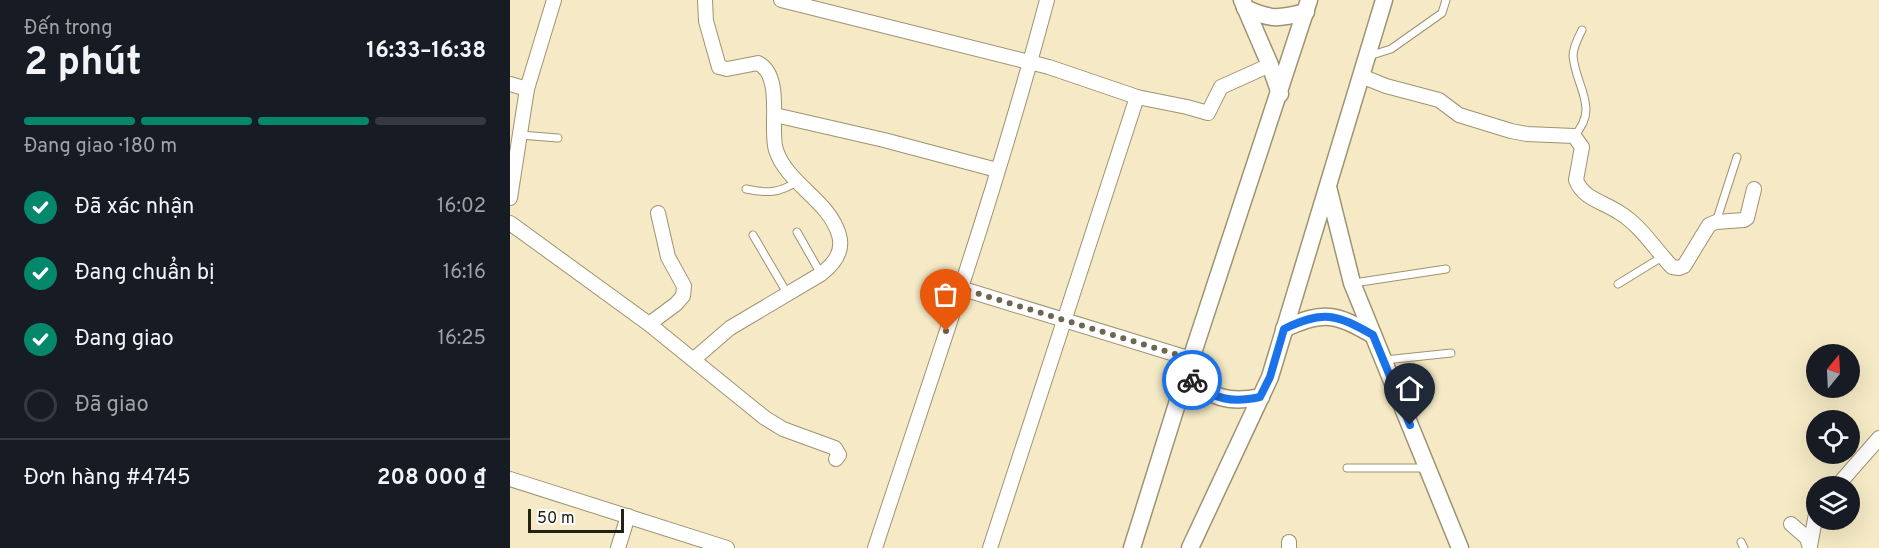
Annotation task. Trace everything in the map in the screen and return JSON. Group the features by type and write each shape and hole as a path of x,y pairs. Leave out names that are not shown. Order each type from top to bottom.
{"street":[{"path":"510,198 527,89 554,0"},
{"path":"694,359 730,328 821,274 834,264 840,249 839,236 824,210 780,163 773,142 775,115 772,86 766,70 763,66 753,63 727,69 720,67 706,21 705,0"},
{"path":"781,0 819,4 1030,63 1137,97 1187,107 1208,114 1221,87 1270,65"},
{"path":"875,548 960,288 1030,63 1047,0"},
{"path":"1190,548 1270,377 1361,76 1381,1"},
{"path":"1243,4 1264,17 1279,18 1307,6"},
{"path":"1243,4 1280,94"},
{"path":"1132,548 1188,367 1280,94 1307,6"},
{"path":"1361,76 1386,86 1439,100 1459,115 1511,131 1574,136 1582,147 1576,180 1582,191 1632,222 1672,267 1684,266 1709,225 1747,218 1754,189"},
{"path":"510,84 527,89"},
{"path":"990,548 1137,97"},
{"path":"775,115 884,140 997,170"},
{"path":"1327,186 1352,283 1460,548"},
{"path":"650,324 676,304 683,296 684,286 668,257 658,213"},
{"path":"510,223 650,324 765,418 783,429 835,448 839,455 836,459"},
{"path":"960,288 1063,321 1188,367 1202,389 1216,396 1231,400 1260,397"},
{"path":"1284,329 1305,319 1323,316 1339,318 1373,335"},
{"path":"1846,476 1879,438"},
{"path":"510,479 727,548"},
{"path":"618,548 628,516"},
{"path":"1791,524 1807,538 1810,547"},
{"path":"1810,547 1813,530"}],"lane":[{"path":"1366,57 1392,49 1442,13 1446,0"},
{"path":"1574,136 1583,127 1587,114 1573,53 1582,30"},
{"path":"520,135 558,138"},
{"path":"1716,222 1737,157"},
{"path":"746,189 770,193 787,188 797,181"},
{"path":"797,232 821,274"},
{"path":"753,235 787,293"},
{"path":"1618,284 1662,256"},
{"path":"1352,283 1446,269"},
{"path":"1384,360 1451,352"},
{"path":"1347,468 1427,468"}],"way so far":[{"path":"946,331 960,288 1191,359 1186,375 1192,380"}],"route":[{"path":"1192,380 1202,389 1231,400 1260,397 1270,377 1284,329 1305,319 1323,316 1339,318 1373,335 1410,425"}]}
